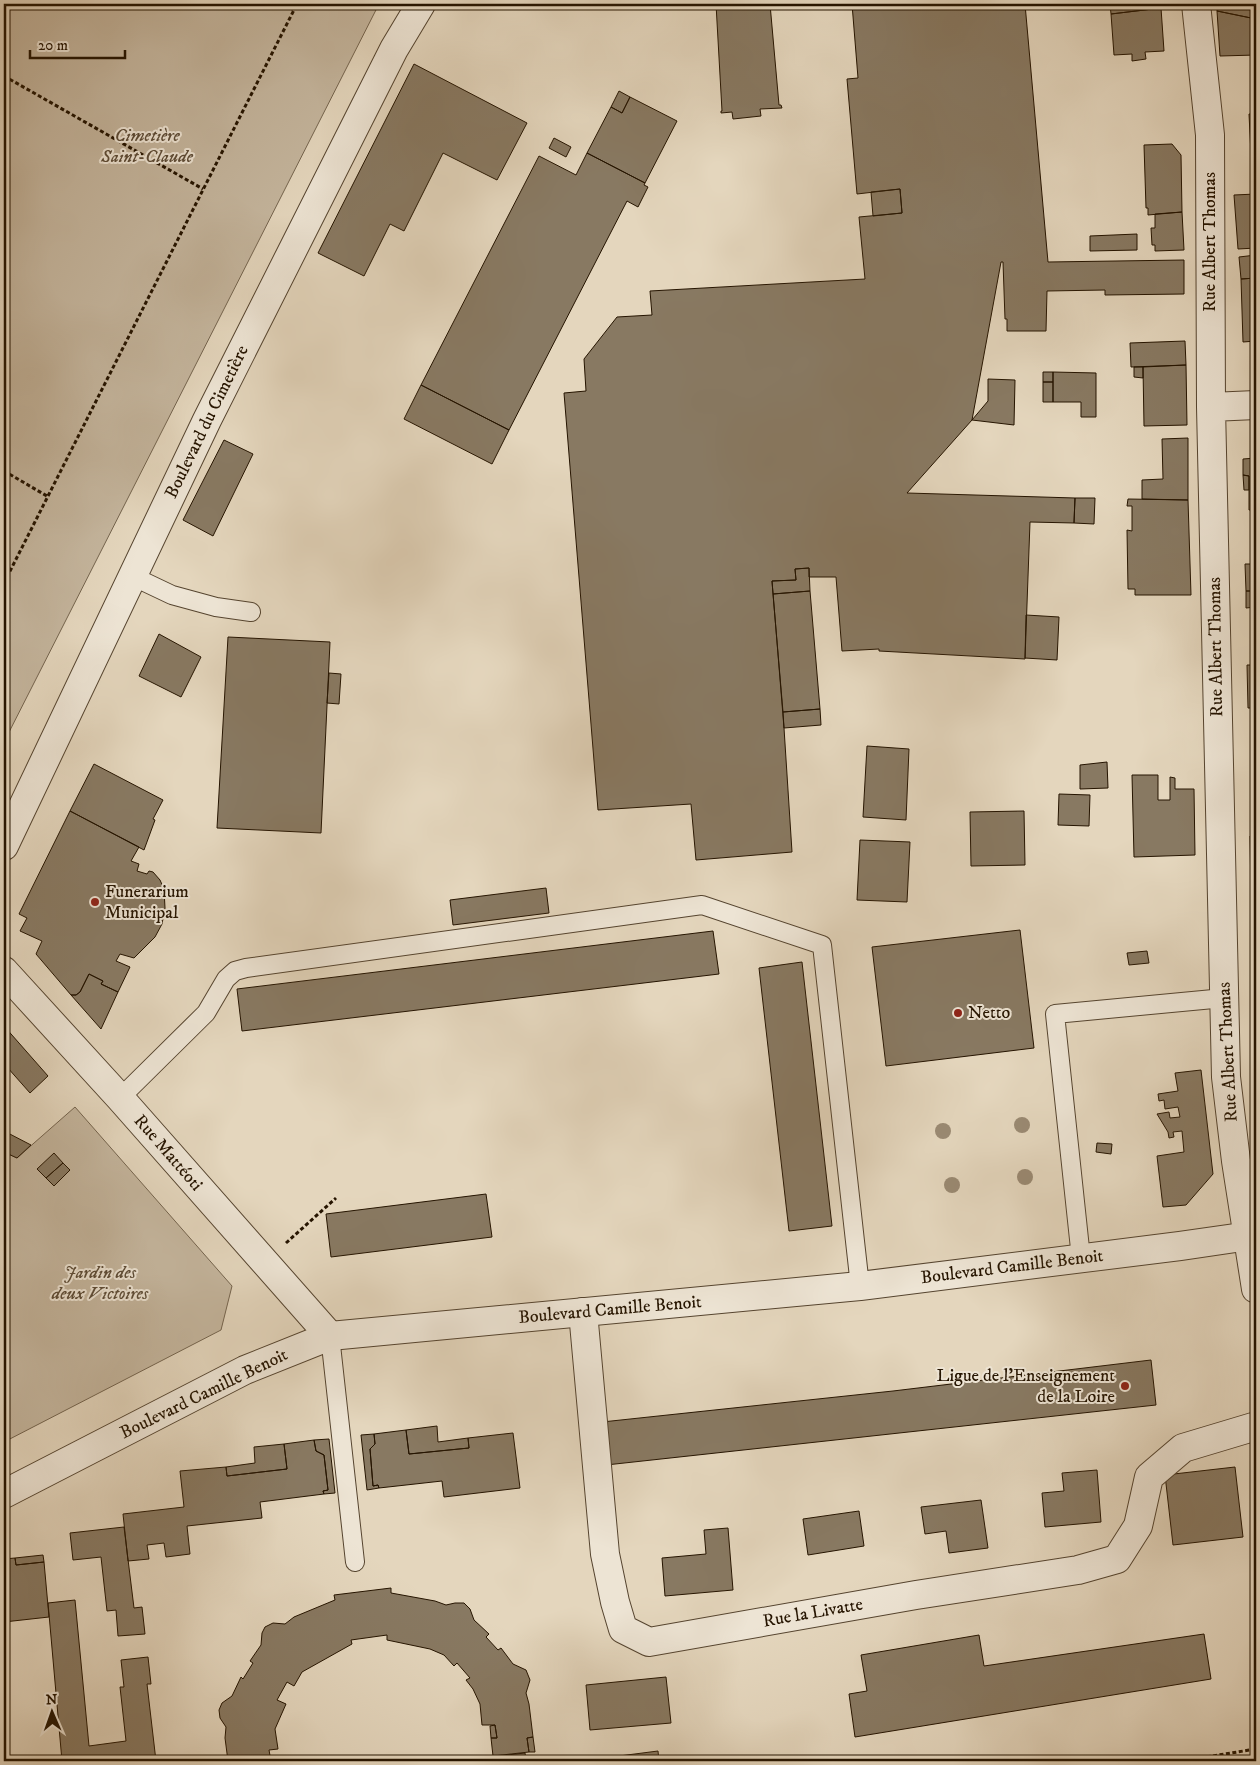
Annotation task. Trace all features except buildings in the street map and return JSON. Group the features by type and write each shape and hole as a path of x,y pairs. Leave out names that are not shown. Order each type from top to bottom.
{"street":[{"name":"Boulevard du Cimetière","path":"4,846 208,420 394,49 421,4"},
{"name":"Rue Albert Thomas","path":"1196,4 1210,135 1211,407 1226,1077 1236,1161 1252,1235 1256,1289"},
{"path":"1211,407 1256,405"},
{"name":"Rue Mattéoti","path":"4,971 120,1098 330,1336"},
{"name":"Boulevard Camille Benoit","path":"4,1494 245,1370 330,1336 860,1286 1180,1246 1252,1235"},
{"name":"Rue la Livatte","path":"583,1312 605,1554 623,1629 650,1642 916,1595 1078,1570 1118,1559 1138,1526 1149,1478 1183,1448 1253,1427"}],"lane":[{"path":"132,576 172,595 216,607 251,612"},
{"path":"120,1098 206,1013 226,979 236,971 246,968 702,906 822,945 860,1286"},
{"path":"1081,1258 1055,1014 1224,998"},
{"path":"330,1336 354,1562"}],"path":[{"path":"289,4 293,10"},
{"path":"4,583 297,4"},
{"path":"4,76 203,189"},
{"path":"4,471 47,496"},
{"path":"4,569 9,572"},
{"path":"264,1262 336,1198"},
{"path":"1181,1761 1256,1749"}],"green space":[{"name":"Cimetière Saint-Claude","path":"4,4 379,4 4,742"},
{"name":"Jardin des deux Victoires","path":"75,1107 232,1286 221,1330 4,1442 4,1152 17,1158"}],"place":[{"name":"Funerarium Municipal","path":"95,902"},
{"name":"Netto","path":"958,1013"},
{"name":"Ligue de l'Enseignement de la Loire","path":"1125,1386"}]}
